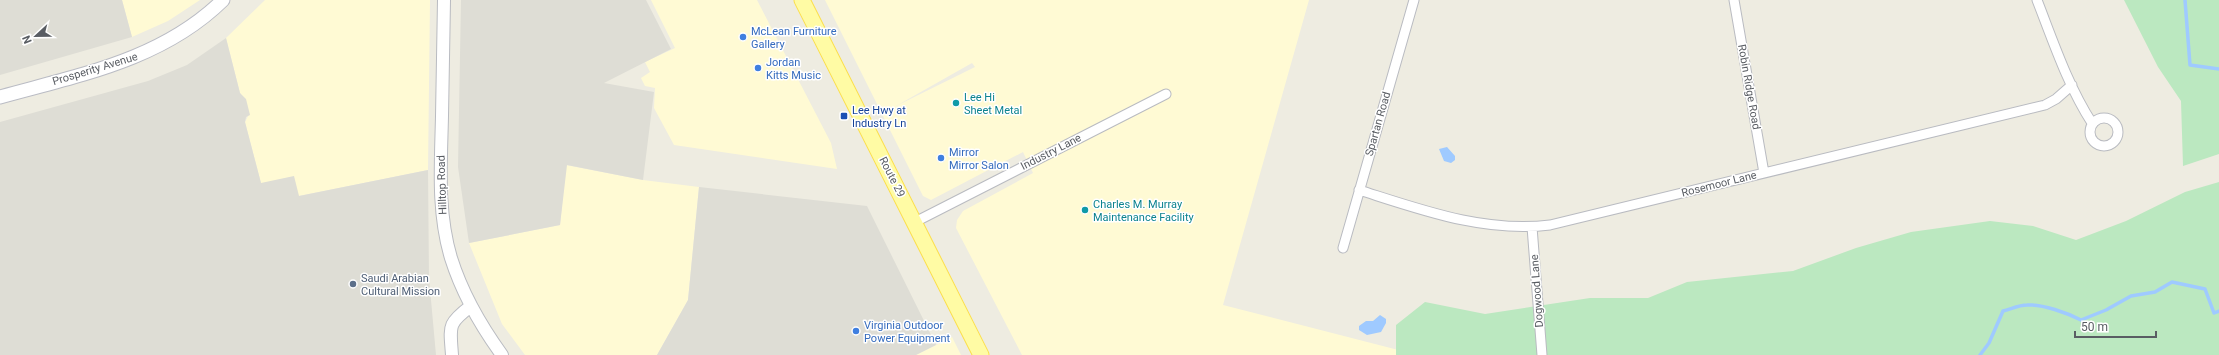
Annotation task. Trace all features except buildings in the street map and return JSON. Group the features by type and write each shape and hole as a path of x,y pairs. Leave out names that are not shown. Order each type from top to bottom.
{"main road":[{"name":"Prosperity Avenue","path":"0,97 134,58 187,30 222,0"},
{"name":"Route 29","path":"802,0 981,355"}],"street":[{"name":"Hilltop Road","path":"444,0 441,208 452,259 471,306 502,355"},
{"name":"Spartan Road","path":"1343,248 1414,0"},
{"name":"Robin Ridge Road","path":"1734,0 1764,173"},
{"path":"2037,0 2072,85 2092,123"},
{"name":"Rosemoor Lane","path":"1359,190 1457,219 1487,225 1532,227 1583,218 2045,105 2056,99 2072,85"},
{"name":"Industry Lane","path":"915,222 1166,94"},
{"name":"Dogwood Lane","path":"1532,227 1542,355"},
{"path":"452,355 450,331 452,322 471,306"}],"shaded area":[{"path":"0,0 122,0 132,37 0,75"},
{"path":"122,0 200,0 168,21 132,37"},
{"path":"265,0 430,0 428,170 299,196 261,183 245,122 248,116 244,99 240,93 226,38"},
{"path":"461,0 646,0 671,49 604,83 654,92 643,180 567,165 560,225 469,243 458,167"},
{"path":"651,0 757,0 831,143 837,169 674,145 654,108 655,88 645,86 641,78 650,72 645,62 675,48"},
{"path":"825,0 1309,0 1223,305 1410,353 1409,355 1022,355 956,228 957,220 963,211 1033,173 1023,152 931,200 923,196","holes":["972,63 975,67 896,106"]},
{"path":"226,38 240,93 246,99 250,115 246,117 245,122 261,183 294,176 299,196 428,170 429,278 436,355 0,355 0,122 148,81 187,65"},
{"path":"566,165 643,180 699,187 688,300 657,355 525,355 502,324 469,243 560,225"},
{"path":"699,187 867,206 936,345 916,355 657,355 688,300"},
{"path":"952,337 961,355 916,355"}],"green space":[{"path":"2124,0 2219,0 2219,154 2183,166 2181,101 2158,67"},
{"path":"2219,182 2219,355 1396,355 1396,325 1425,302 1485,314 1590,298 1648,298 1687,282 1793,271 1856,248 1911,232 1990,221 2033,226 2076,240 2126,221 2185,192"}],"water":[{"path":"1447,147 1455,156 1455,160 1451,163 1444,161 1439,149"},
{"path":"1380,315 1386,319 1386,323 1381,332 1367,335 1359,330 1359,326 1366,321 1373,321"}],"waterway":[{"path":"2185,0 2190,65 2219,69"},
{"path":"1980,355 1989,343 2003,311 2021,306 2033,305 2047,307 2081,320 2106,310 2131,296 2155,292 2172,282 2205,289 2214,313 2219,311"}],"place":[{"name":"McLean Furniture Gallery","path":"743,37"},
{"name":"Jordan Kitts Music","path":"758,68"},
{"name":"Lee Hi Sheet Metal","path":"956,103"},
{"name":"Lee Hwy at Industry Ln","path":"844,116"},
{"name":"Mirror Mirror Salon","path":"941,158"},
{"name":"Charles M. Murray Maintenance Facility","path":"1085,210"},
{"name":"Saudi Arabian Cultural Mission","path":"353,284"},
{"name":"Virginia Outdoor Power Equipment","path":"856,331"}]}
